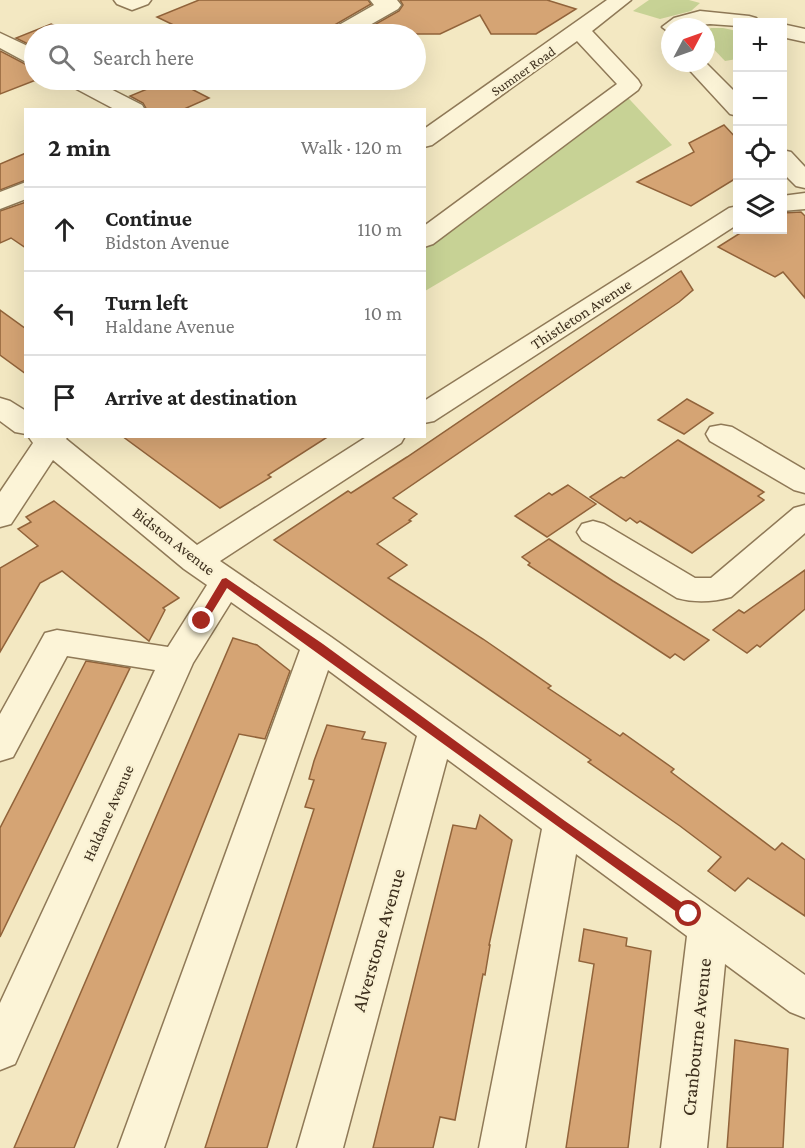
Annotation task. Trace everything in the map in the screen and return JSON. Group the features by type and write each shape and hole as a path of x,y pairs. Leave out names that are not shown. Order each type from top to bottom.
{"street":[{"name":"Sumner Road","path":"426,139 621,0"},
{"path":"356,24 391,2"},
{"path":"715,18 733,20"},
{"path":"426,237 630,84 580,31"},
{"path":"787,31 805,36"},
{"path":"0,39 24,51"},
{"path":"0,62 24,56"},
{"path":"703,72 733,104"},
{"path":"96,90 130,108"},
{"path":"787,161 805,180"},
{"path":"0,201 24,190"},
{"path":"787,203 805,201"},
{"name":"Thistleton Avenue","path":"426,413 733,216"},
{"name":"Bidston Avenue","path":"0,407 24,423"},
{"path":"721,434 805,483"},
{"path":"0,516 41,438"},
{"name":"Bidston Avenue","path":"47,438 211,572 319,646 561,824 708,927 805,999"},
{"path":"211,572 387,438"},
{"path":"593,532 689,590 719,589 805,516"},
{"name":"Haldane Avenue","path":"0,1050 177,661 211,572"},
{"path":"0,747 57,642 177,661"},
{"path":"141,1148 319,646"},
{"name":"Alverstone Avenue","path":"320,1148 436,732"},
{"path":"502,1148 561,824"},
{"name":"Cranbourne Avenue","path":"684,1148 708,927"}],"green space":[{"path":"649,0 689,0 700,3 691,11 660,19 633,11"},
{"path":"715,28 733,30 733,60 725,61 715,50"},
{"path":"619,88 672,145 426,290 426,235"}],"building":[{"path":"199,0 368,0 371,4 336,24 171,24 157,17"},
{"path":"400,0 547,0 576,9 536,34 491,34 480,15 440,34 426,34 426,24 376,24 399,11 403,5"},
{"path":"24,35 24,42 16,38"},
{"path":"0,51 24,63 24,85 0,94"},
{"path":"145,90 193,90 209,98 186,108 146,108 143,103 130,96"},
{"path":"724,125 733,135 733,180 691,206 637,182 694,152 689,143"},
{"path":"24,154 24,181 0,190 0,164"},
{"path":"24,203 24,247 11,238 0,243 0,211"},
{"path":"801,212 805,216 805,298 783,272 775,277 718,247 739,234 787,234 787,213"},
{"path":"681,271 693,290 679,302 393,498 417,514 409,520 411,521 377,544 407,565 388,578 483,639 551,686 548,688 620,736 623,733 674,769 671,772 775,850 782,843 805,860 805,916 748,878 735,891 708,871 721,857 588,762 591,760 274,540 348,491 351,493 407,457"},
{"path":"0,310 24,328 24,373 0,355"},
{"path":"687,399 713,413 684,434 658,420"},
{"path":"125,438 326,438 268,475 271,477 220,508"},
{"path":"678,440 764,492 758,496 764,500 692,553 640,521 637,523 630,518 626,521 590,497 621,477 624,478"},
{"path":"568,485 596,504 547,537 515,516 549,493 552,495"},
{"path":"54,501 179,598 163,608 165,610 149,641 62,571 40,583 0,652 0,568 38,546 18,529 31,522 26,517"},
{"path":"549,539 709,640 684,660 675,654 670,658 528,565 530,563 522,557"},
{"path":"805,570 805,609 760,647 757,645 747,653 713,630 739,610 744,613"},
{"path":"233,638 257,645 290,671 265,739 239,734 74,1148 14,1148"},
{"path":"86,661 130,668 0,937 0,828"},
{"path":"327,725 365,732 362,739 386,743 267,1148 205,1148 314,809 305,807 314,780 309,779"},
{"path":"480,815 512,840 455,1120 440,1117 433,1148 373,1148 453,825 476,829"},
{"path":"584,929 627,938 626,946 651,951 628,1148 566,1148 594,964 579,961"},
{"path":"735,1040 788,1049 783,1148 727,1148"}],"route":[{"path":"202,621 226,582 319,646 561,824 689,914"}]}
